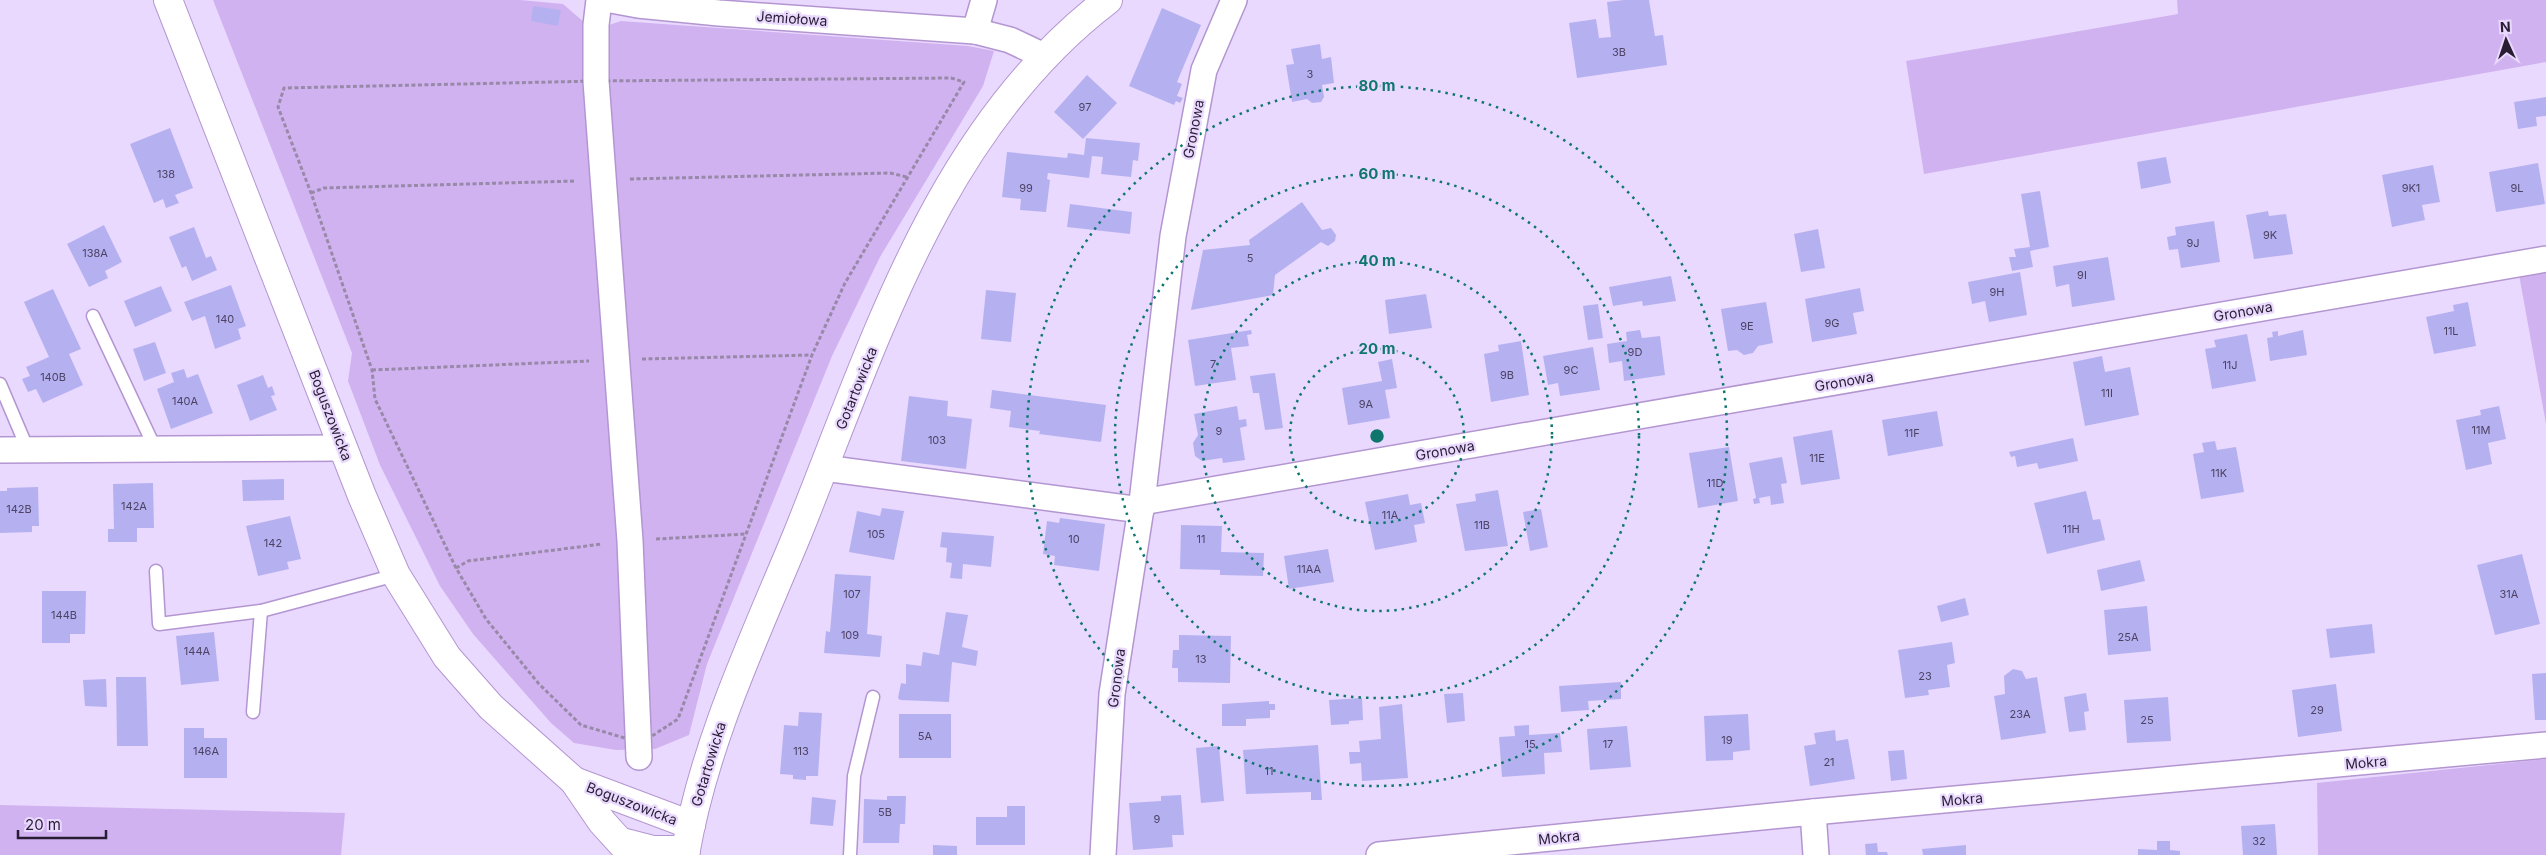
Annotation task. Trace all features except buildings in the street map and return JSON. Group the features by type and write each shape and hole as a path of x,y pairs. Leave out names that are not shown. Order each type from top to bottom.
{"street":[{"name":"Boguszowicka","path":"168,0 344,448 396,575 432,636 466,680 491,707 574,781 687,843"},
{"path":"599,0 596,25 596,81 630,541 639,757"},
{"name":"Jemiołowa","path":"611,0 638,3 812,10 974,31 1010,40 1046,57"},
{"path":"974,31 984,0"},
{"name":"Gotartowicka","path":"687,843 710,749 898,286 933,212 978,140 1014,93 1084,18 1108,0"},
{"name":"Gronowa","path":"1103,855 1112,694 1142,506 1173,236 1204,70 1234,0"},
{"name":"Gronowa","path":"1142,506 2546,259"},
{"path":"0,450 344,448"},
{"path":"824,468 1142,506"},
{"name":"Mokra","path":"1379,855 1814,812 2546,745"},
{"name":"Boguszowicka","path":"574,781 602,822 627,848 653,850 687,843"},
{"path":"1814,812 1816,855"}],"lane":[{"path":"93,316 155,448"},
{"path":"0,384 28,450"},
{"path":"156,571 159,624 261,611 396,575"},
{"path":"253,712 261,611"},
{"path":"850,855 854,776 873,697"}],"path":[{"path":"456,568 468,561 630,541 746,534"}],"shaded area":[{"path":"213,0 520,0 563,4 585,23 606,26 621,21 968,46 994,51 983,86 880,257 832,356 707,664 689,735 655,749 616,750 574,743 551,723 473,634 440,586 380,465 348,381 352,353"},
{"path":"2177,0 2546,0 2546,62 1924,174 1906,61 2178,14"},
{"path":"2546,266 2546,424 2518,269"},
{"path":"2546,759 2546,855 2318,855 2317,783"},
{"path":"0,805 345,813 341,855 0,855"}]}
